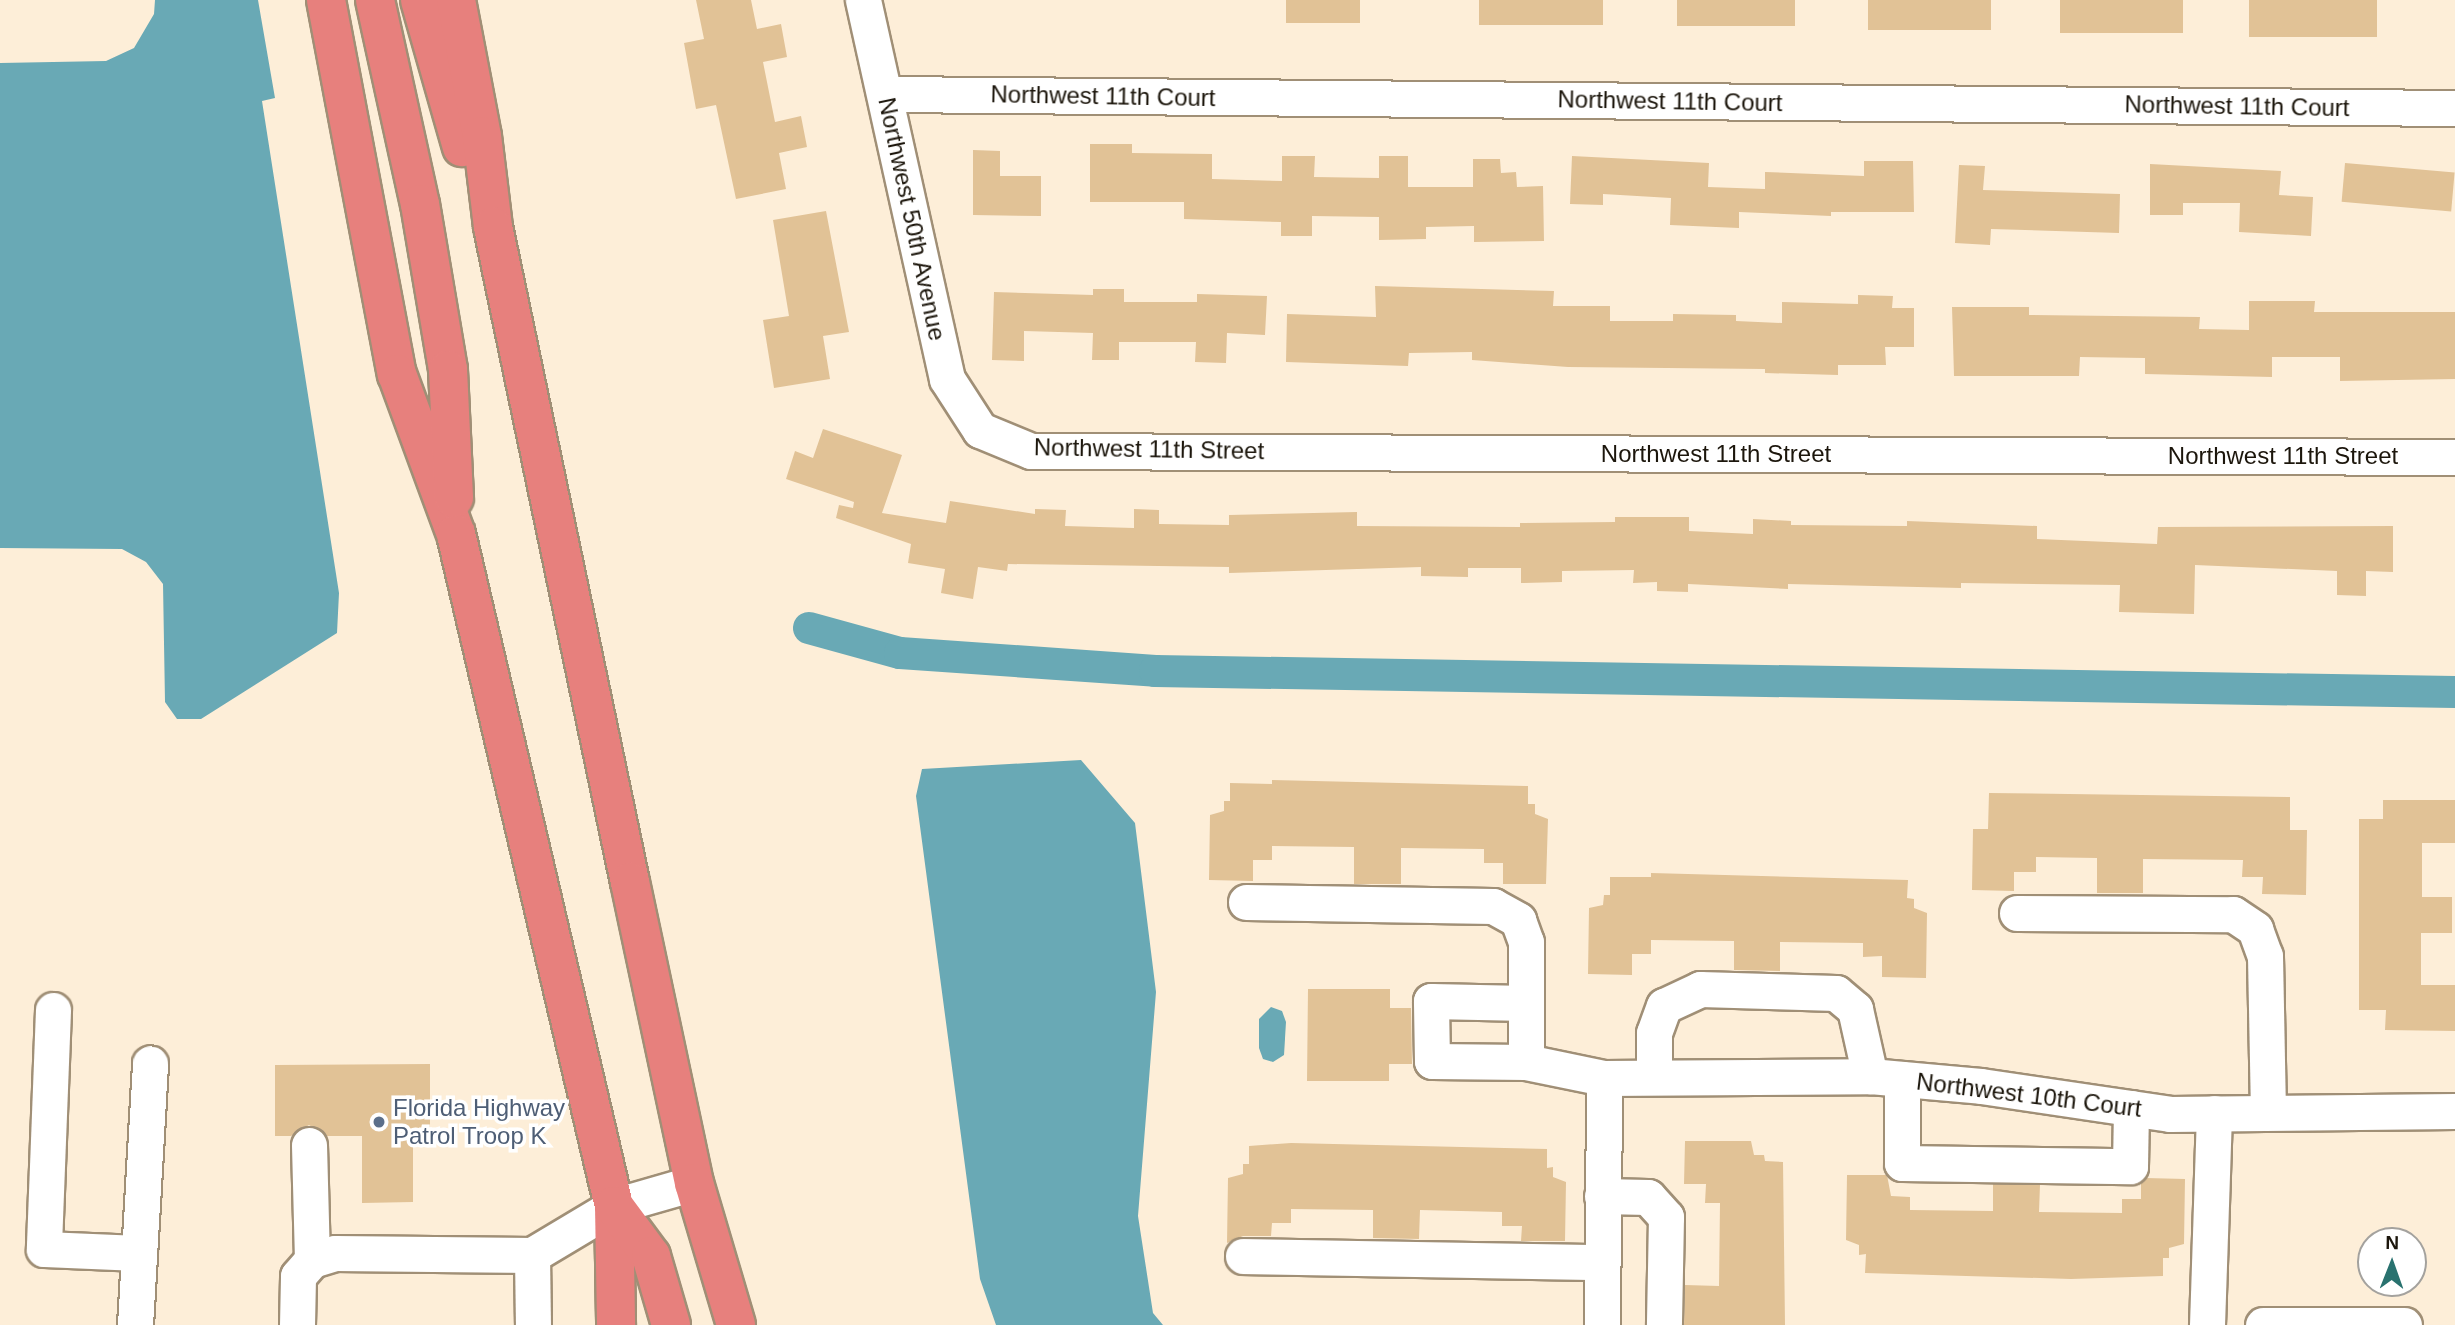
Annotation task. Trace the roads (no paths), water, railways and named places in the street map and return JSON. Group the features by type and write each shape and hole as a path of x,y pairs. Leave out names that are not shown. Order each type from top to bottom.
{"highway":[{"path":"327,0 397,374 456,534 614,1206 616,1325"},
{"path":"375,0 420,204 448,370 456,534"},
{"path":"421,0 460,142 493,227"},
{"path":"456,0 482,136 493,227 694,1183 737,1314"},
{"path":"614,1206 651,1256 671,1325"}],"street":[{"name":"Northwest 50th Avenue","path":"863,0 947,379 980,430"},
{"name":"Northwest 11th Court","path":"884,94 2455,108"},
{"name":"Northwest 11th Street","path":"980,430 1031,450 2455,457"},
{"path":"1245,902 1493,906 1518,920 1526,942 1526,1062"},
{"path":"2017,913 2233,914 2255,929 2265,956 2268,1112"},
{"path":"1654,1075 1654,1032 1664,1006 1700,989 1836,993 1855,1009 1886,1077 1902,1163 2130,1166 2131,1108"},
{"name":"Northwest 10th Court","path":"1526,1003 1431,1001 1432,1061 1526,1062 1604,1078 1654,1075 1886,1077 2131,1108 2214,1113 2455,1111"},
{"path":"53,1010 44,1249 139,1253"},
{"path":"135,1325 150,1063"},
{"path":"1602,1325 1604,1078"},
{"path":"2207,1325 2214,1113"},
{"path":"309,1144 312,1260"},
{"path":"297,1325 298,1276 312,1260 335,1252 532,1255 614,1206 694,1183"},
{"path":"1602,1196 1648,1197 1666,1217 1664,1325"},
{"path":"532,1255 533,1325"},
{"path":"1242,1256 1602,1262"},
{"path":"2263,1325 2404,1325"}],"water":[{"path":"155,0 258,0 275,98 262,101 339,593 337,633 201,719 177,719 165,702 163,584 146,562 122,549 0,548 0,63 106,61 134,48 154,14"},
{"path":"1081,760 1135,823 1156,992 1138,1216 1153,1313 1163,1325 996,1325 980,1279 916,796 922,769"},
{"path":"1271,1007 1282,1011 1286,1022 1284,1055 1273,1062 1263,1059 1259,1048 1259,1019"}],"waterway":[{"path":"809,628 900,653 1155,671 2455,692"}],"place":[{"name":"Florida Highway Patrol Troop K","path":"379,1122"}]}
